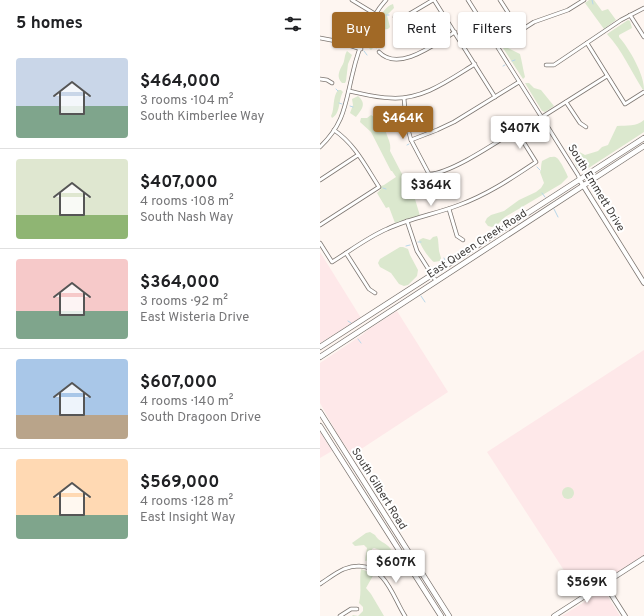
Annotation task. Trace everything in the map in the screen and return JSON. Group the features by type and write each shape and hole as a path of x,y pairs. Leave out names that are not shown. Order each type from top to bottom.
{"main road":[{"name":"East Queen Creek Road","path":"320,357 581,183 644,138"},
{"name":"East Queen Creek Road","path":"320,347 432,275 644,146"},
{"path":"359,323 362,329"},
{"name":"South Gilbert Road","path":"320,412 449,616"},
{"name":"South Gilbert Road","path":"320,426 441,616"},
{"path":"333,446 339,443"},
{"path":"378,516 384,512"}],"street":[{"path":"352,0 372,12"},
{"path":"377,12 386,0"},
{"path":"413,12 434,0 495,97"},
{"name":"South Emmett Drive","path":"468,0 475,12"},
{"path":"500,0 507,12"},
{"path":"526,27 534,22 568,10 584,0"},
{"path":"546,65 554,64 630,15 644,8"},
{"path":"630,15 644,37"},
{"path":"379,52 384,57 391,60 411,57 455,32"},
{"path":"320,38 336,41 360,49 353,71 345,109 334,130 320,147"},
{"path":"587,43 625,104 644,92"},
{"name":"South Emmett Drive","path":"498,48 644,283"},
{"path":"349,91 389,98 404,98 427,92 475,64"},
{"path":"542,117 608,76"},
{"path":"320,79 327,80 332,83"},
{"path":"411,140 445,127 519,82"},
{"path":"320,242 332,262 385,229 449,209 484,194 536,162 516,130 470,158 446,169 429,174 411,140 406,122 404,98"},
{"path":"566,102 580,123 586,127"},
{"path":"320,225 379,188 349,142 334,130"},
{"path":"320,180 358,155"},
{"path":"449,209 457,236 463,240"},
{"path":"407,221 415,246 436,281"},
{"path":"346,253 369,289 375,293"},
{"path":"554,616 644,558"},
{"path":"320,584 343,569 349,567 362,566 371,569 384,578 405,616"},
{"path":"604,583 625,616"},
{"path":"340,616 351,609 356,609"}],"shaded area":[{"path":"320,252 361,318 320,343"},
{"path":"397,311 448,392 352,455 339,437 320,403 320,363"},
{"path":"644,350 644,558 582,598 487,452"},
{"path":"320,431 332,451 320,458"},
{"path":"602,591 605,592 620,616 562,616"}],"green space":[{"path":"589,0 594,0 602,11 608,9 616,20 604,29 585,3"},
{"path":"393,4 394,8 387,15 390,27 385,29 385,12 383,12"},
{"path":"628,20 630,21 632,28 619,35 619,37 639,69 642,76 643,90 622,54 607,34"},
{"path":"503,48 508,48 520,54 525,77 523,79"},
{"path":"347,51 352,55 348,64 346,81 345,83 342,83 339,78 339,74"},
{"path":"525,83 529,83 534,88 541,90 554,106 545,112 542,111"},
{"path":"338,90 343,92 337,113 332,118 331,116 334,100"},
{"path":"358,96 361,99 363,106 356,117 350,113 353,105 352,99"},
{"path":"371,115 376,118 385,118 385,128 390,145 390,151 402,174 413,186 426,180 428,177 433,178 437,193 415,199 420,216 395,223 389,207 386,208 377,193 381,189 381,186 396,177 391,171 371,132 360,122 361,118 367,118"},
{"path":"644,120 644,132 584,171 578,169 573,156 571,156 568,150 574,149 585,155 598,151 602,147 608,145 617,126 635,125"},
{"path":"550,157 555,157 558,159 568,177 561,184 505,217 498,224 492,227 488,226 485,222 491,215 504,211 519,200 541,188 544,183 540,172 542,161"},
{"path":"437,236 441,258 440,261 434,262 425,252 419,240 423,238 430,240"},
{"path":"400,247 408,249 418,270 417,276 408,285 404,286 399,284 391,273 380,267 378,263 380,259"},
{"path":"568,487 572,489 574,493 572,497 568,499 564,497 562,493 564,489"},
{"path":"370,532 390,548 393,556 391,557 386,552 374,548 372,549 370,560 365,561 367,548 364,545 355,546 352,543 366,533"},
{"path":"361,569 374,574 366,588 384,616 358,616 363,611 363,607 359,603"}],"waterway":[{"path":"592,0 593,4"},
{"path":"364,51 367,55"},
{"path":"577,166 581,163"},
{"path":"537,167 540,170"},
{"path":"542,193 545,197"},
{"path":"554,209 558,217"},
{"path":"406,246 410,245"},
{"path":"421,296 425,302"},
{"path":"358,339 361,343"}]}
